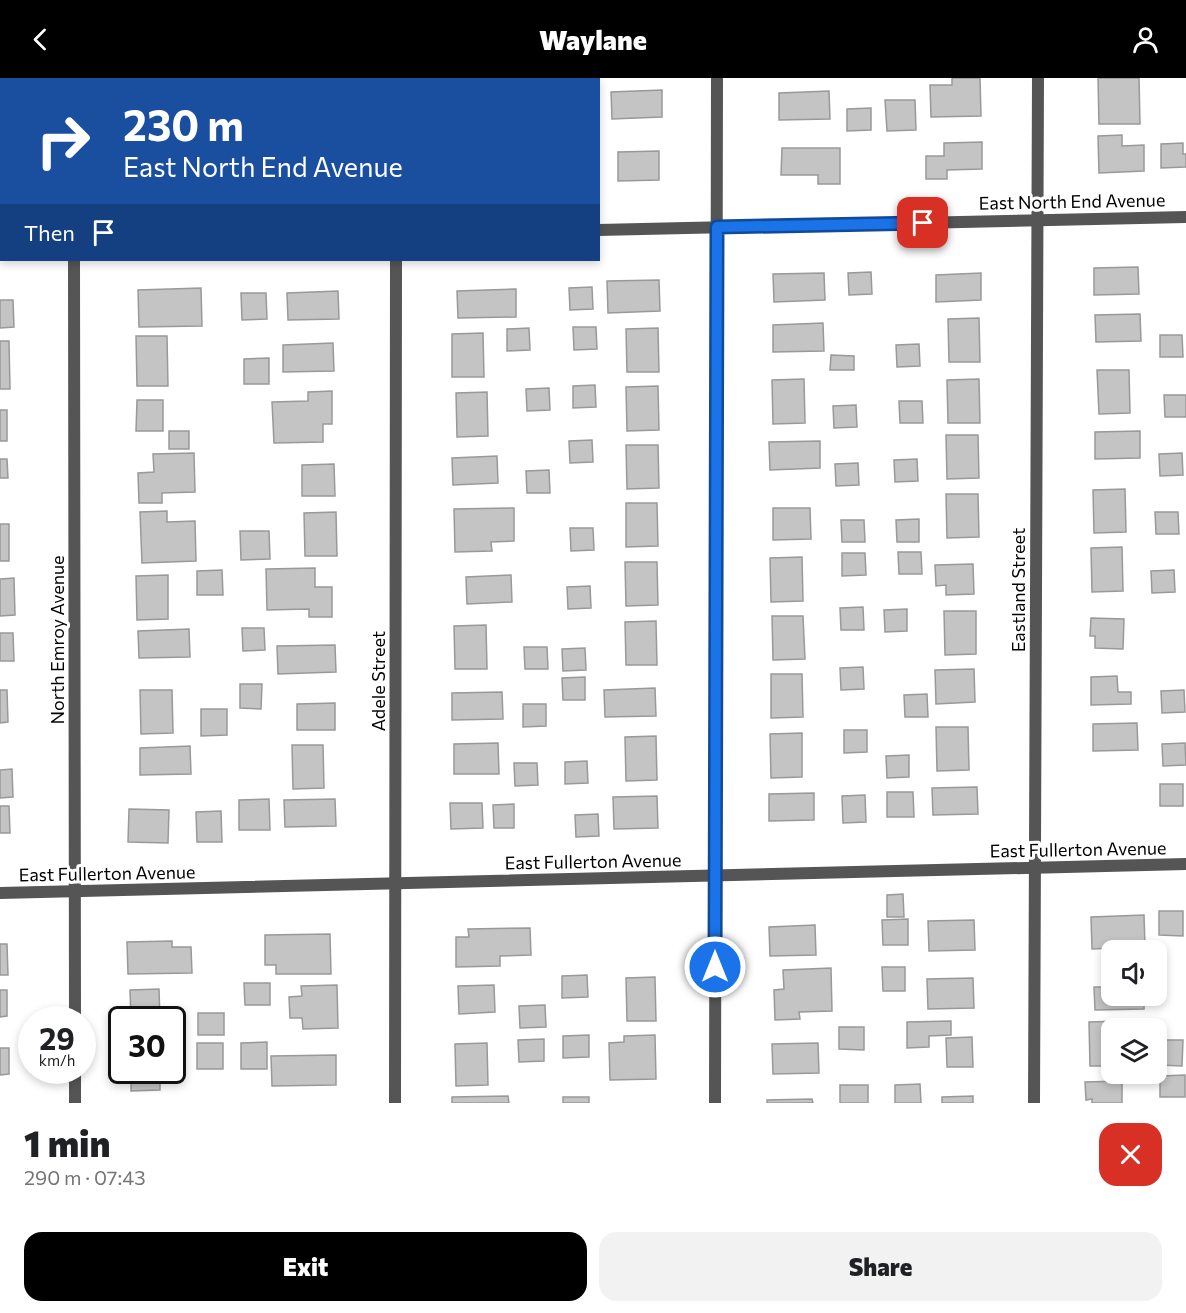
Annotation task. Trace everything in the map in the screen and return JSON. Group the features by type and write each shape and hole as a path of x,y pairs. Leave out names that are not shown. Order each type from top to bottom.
{"street":[{"path":"715,1103 717,78"},
{"name":"Eastland Street","path":"1034,1103 1038,78"},
{"name":"East North End Avenue","path":"600,230 1186,217"},
{"name":"North Emroy Avenue","path":"74,261 75,1006"},
{"name":"Adele Street","path":"395,1103 396,261"},
{"name":"East Fullerton Avenue","path":"0,893 1186,864"},
{"path":"75,1084 75,1103"}],"building":[{"path":"952,78 980,78 981,116 931,117 930,85 952,85"},
{"path":"1098,78 1139,78 1140,124 1099,124"},
{"path":"662,90 662,117 612,119 611,92"},
{"path":"829,91 830,119 779,120 779,93"},
{"path":"885,100 915,100 916,130 887,131"},
{"path":"871,108 871,130 847,131 847,109"},
{"path":"1122,135 1122,146 1144,145 1144,171 1099,173 1098,136"},
{"path":"982,142 982,169 947,170 947,179 926,179 926,156 944,156 944,143"},
{"path":"1183,143 1186,167 1161,168 1161,144"},
{"path":"782,148 840,148 840,184 818,184 818,175 781,175"},
{"path":"659,151 659,180 618,181 618,152"},
{"path":"1138,267 1139,294 1094,295 1094,268"},
{"path":"871,272 872,294 849,295 848,273"},
{"path":"824,273 825,300 774,302 773,274"},
{"path":"981,273 981,300 936,302 936,275"},
{"path":"659,280 660,311 608,313 607,281"},
{"path":"592,287 593,309 570,310 569,288"},
{"path":"201,288 202,326 139,327 138,290"},
{"path":"516,289 516,317 458,318 457,291"},
{"path":"338,291 339,319 288,320 287,293"},
{"path":"241,293 266,293 267,319 242,320"},
{"path":"0,300 13,300 14,327 0,328"},
{"path":"1140,314 1141,341 1096,342 1095,315"},
{"path":"979,318 980,362 949,362 948,319"},
{"path":"823,323 824,351 773,352 773,325"},
{"path":"573,327 596,327 597,349 574,350"},
{"path":"529,328 530,350 507,351 507,329"},
{"path":"658,328 659,372 627,372 626,329"},
{"path":"483,333 484,377 452,377 452,334"},
{"path":"1160,335 1182,335 1183,357 1160,357"},
{"path":"136,336 167,336 168,386 137,386"},
{"path":"0,341 9,341 10,389 0,389"},
{"path":"333,343 334,371 283,372 283,345"},
{"path":"919,344 920,366 897,367 896,345"},
{"path":"831,355 854,356 854,370 830,370"},
{"path":"269,358 269,384 244,384 244,359"},
{"path":"1097,370 1129,370 1130,413 1099,414"},
{"path":"804,379 805,423 773,424 772,380"},
{"path":"979,379 980,423 948,423 947,380"},
{"path":"595,385 596,407 573,408 573,386"},
{"path":"658,386 659,430 627,431 626,387"},
{"path":"549,388 550,410 527,411 526,389"},
{"path":"332,391 332,424 323,424 323,442 274,443 272,402 308,401 308,392"},
{"path":"487,392 488,436 457,437 456,393"},
{"path":"1164,395 1186,395 1186,417 1165,417"},
{"path":"137,400 163,400 163,431 136,431"},
{"path":"899,401 922,401 923,423 900,423"},
{"path":"856,405 857,427 834,428 833,406"},
{"path":"0,410 7,410 7,441 0,441"},
{"path":"169,431 189,431 189,449 169,449"},
{"path":"1140,431 1140,458 1095,459 1095,432"},
{"path":"946,435 978,435 979,478 947,479"},
{"path":"592,440 593,462 570,463 569,441"},
{"path":"820,441 820,468 770,470 769,442"},
{"path":"626,445 658,445 659,488 627,489"},
{"path":"194,453 195,492 162,493 162,503 139,503 138,473 154,472 153,454"},
{"path":"1182,453 1183,475 1160,476 1159,454"},
{"path":"497,456 498,483 453,485 452,458"},
{"path":"0,459 7,459 8,478 0,478"},
{"path":"917,459 918,481 895,482 894,460"},
{"path":"858,463 859,485 836,486 835,464"},
{"path":"334,464 335,496 302,496 302,465"},
{"path":"549,470 550,493 527,493 526,471"},
{"path":"1125,489 1126,532 1094,533 1093,490"},
{"path":"946,494 978,494 979,537 947,538"},
{"path":"626,503 657,503 658,546 626,547"},
{"path":"514,508 514,541 491,542 492,551 455,552 454,509"},
{"path":"773,508 810,508 811,539 773,540"},
{"path":"167,511 167,522 195,521 196,561 142,563 140,512"},
{"path":"336,512 337,556 305,556 304,513"},
{"path":"1155,512 1178,512 1179,534 1156,534"},
{"path":"919,519 919,542 897,542 896,520"},
{"path":"841,520 864,520 865,542 842,542"},
{"path":"0,524 9,524 9,561 0,561"},
{"path":"570,528 593,528 594,550 571,551"},
{"path":"240,531 269,531 270,559 241,560"},
{"path":"1122,547 1123,591 1092,592 1091,548"},
{"path":"898,552 921,552 922,574 899,574"},
{"path":"842,553 865,553 866,575 842,576"},
{"path":"802,557 803,601 771,602 770,558"},
{"path":"625,562 657,562 658,605 626,606"},
{"path":"973,564 974,594 946,595 946,585 936,586 935,565"},
{"path":"315,568 315,587 332,587 332,617 309,617 309,609 267,610 266,569"},
{"path":"222,570 223,595 197,595 197,571"},
{"path":"1174,570 1175,592 1152,593 1151,571"},
{"path":"168,575 168,619 137,620 136,576"},
{"path":"511,575 512,602 467,604 466,577"},
{"path":"14,578 15,615 0,616 0,579"},
{"path":"590,586 591,608 568,609 567,587"},
{"path":"863,607 864,630 841,630 840,608"},
{"path":"907,609 907,631 885,632 884,610"},
{"path":"944,611 976,611 976,654 945,655"},
{"path":"772,616 803,616 805,659 773,660"},
{"path":"1091,618 1124,619 1123,649 1095,648 1095,636 1090,636"},
{"path":"656,621 657,665 626,665 625,622"},
{"path":"486,625 487,669 455,669 454,626"},
{"path":"242,628 264,628 265,650 243,651"},
{"path":"189,629 190,657 139,658 138,631"},
{"path":"0,633 13,633 14,661 0,661"},
{"path":"335,645 336,672 278,674 277,646"},
{"path":"524,647 547,647 548,669 525,669"},
{"path":"585,648 586,670 563,671 562,649"},
{"path":"863,667 864,689 841,690 840,668"},
{"path":"974,669 975,702 936,704 935,670"},
{"path":"771,674 802,674 803,717 771,718"},
{"path":"1117,676 1118,692 1131,692 1131,704 1091,705 1091,677"},
{"path":"585,677 585,700 563,700 562,678"},
{"path":"240,684 262,684 261,709 240,708"},
{"path":"655,688 656,716 605,717 604,690"},
{"path":"0,690 7,690 8,722 0,723"},
{"path":"140,690 172,690 173,733 141,734"},
{"path":"1184,690 1185,712 1162,713 1161,691"},
{"path":"502,692 503,719 452,720 452,693"},
{"path":"927,694 928,717 905,717 904,695"},
{"path":"335,703 335,730 297,730 297,704"},
{"path":"523,704 546,704 546,726 523,727"},
{"path":"201,709 227,709 227,735 201,736"},
{"path":"1137,723 1138,750 1093,751 1093,724"},
{"path":"936,727 968,727 969,770 937,771"},
{"path":"844,730 867,730 867,752 844,753"},
{"path":"802,733 802,777 771,778 770,734"},
{"path":"656,736 657,780 626,781 625,737"},
{"path":"498,743 499,774 454,774 454,744"},
{"path":"1185,743 1186,765 1163,766 1162,744"},
{"path":"292,745 323,745 324,788 293,789"},
{"path":"190,746 191,774 140,775 140,748"},
{"path":"909,755 909,777 887,778 886,756"},
{"path":"587,761 588,783 565,784 565,762"},
{"path":"514,763 537,763 538,785 515,786"},
{"path":"12,769 13,797 0,798 0,770"},
{"path":"1160,784 1183,784 1183,806 1160,806"},
{"path":"977,787 978,814 933,815 932,788"},
{"path":"887,792 913,792 914,817 887,817"},
{"path":"814,793 814,820 769,821 769,794"},
{"path":"865,795 866,822 843,823 842,796"},
{"path":"657,796 658,828 614,829 613,797"},
{"path":"269,799 270,830 239,830 239,800"},
{"path":"335,799 336,826 285,827 284,800"},
{"path":"450,803 482,803 483,828 451,829"},
{"path":"514,804 514,828 494,828 493,805"},
{"path":"0,806 9,806 10,833 0,833"},
{"path":"129,809 169,810 168,843 128,842"},
{"path":"221,811 222,842 197,842 196,812"},
{"path":"598,814 599,836 576,837 575,815"},
{"path":"903,894 904,917 887,917 887,895"},
{"path":"1159,911 1183,911 1183,936 1159,935"},
{"path":"1144,915 1145,940 1101,940 1101,949 1092,949 1091,917"},
{"path":"908,919 908,945 883,945 882,920"},
{"path":"974,920 975,950 929,951 928,921"},
{"path":"815,925 816,955 770,956 769,927"},
{"path":"530,928 531,955 500,956 500,966 456,967 456,937 469,937 468,929"},
{"path":"330,934 331,974 276,974 276,965 265,965 265,935"},
{"path":"172,941 172,947 191,947 192,973 128,974 127,942"},
{"path":"0,944 7,944 8,975 0,975"},
{"path":"882,967 905,967 905,991 883,991"},
{"path":"831,968 832,1011 799,1012 800,1019 775,1020 774,990 784,989 783,970"},
{"path":"587,975 588,997 562,998 562,976"},
{"path":"655,977 656,1021 627,1021 626,978"},
{"path":"973,978 974,1008 928,1009 927,979"},
{"path":"244,983 270,983 270,1005 245,1005"},
{"path":"337,985 338,1028 303,1029 302,1018 290,1018 289,997 302,996 301,986"},
{"path":"494,985 495,1012 459,1014 458,986"},
{"path":"1094,987 1101,987 1101,1006 1144,1006 1144,1009 1095,1010"},
{"path":"159,989 160,1006 131,1006 130,990"},
{"path":"0,990 7,990 7,1016 0,1017"},
{"path":"545,1005 546,1027 520,1028 519,1006"},
{"path":"198,1013 224,1013 224,1035 198,1035"},
{"path":"951,1021 951,1035 929,1036 929,1047 907,1048 907,1022"},
{"path":"1089,1022 1101,1022 1101,1066 1090,1066"},
{"path":"839,1027 864,1027 864,1050 839,1049"},
{"path":"589,1035 589,1057 563,1058 563,1036"},
{"path":"655,1035 656,1079 610,1080 609,1043 624,1042 624,1036"},
{"path":"972,1037 973,1067 947,1067 946,1038"},
{"path":"544,1039 544,1061 519,1062 518,1040"},
{"path":"1167,1040 1183,1040 1182,1066 1167,1065"},
{"path":"267,1042 267,1069 241,1069 241,1043"},
{"path":"197,1043 223,1043 223,1069 197,1069"},
{"path":"487,1043 488,1085 456,1086 455,1044"},
{"path":"818,1043 819,1073 773,1074 772,1044"},
{"path":"0,1048 9,1048 9,1074 0,1075"},
{"path":"336,1055 336,1085 272,1086 271,1056"},
{"path":"1185,1075 1185,1097 1160,1097 1160,1084 1167,1084 1167,1076"},
{"path":"1085,1082 1122,1084 1122,1103 1092,1103 1092,1099 1086,1100"},
{"path":"131,1084 160,1084 160,1090 131,1091"},
{"path":"920,1084 921,1103 895,1103 895,1085"},
{"path":"840,1085 868,1085 868,1103 840,1103"},
{"path":"508,1096 509,1103 452,1103 452,1097"},
{"path":"973,1096 973,1103 942,1103 942,1097"},
{"path":"563,1097 589,1097 589,1103 563,1103"},
{"path":"812,1099 813,1103 767,1103 767,1100"}],"route":[{"path":"715,967 717,227 923,223"}]}
